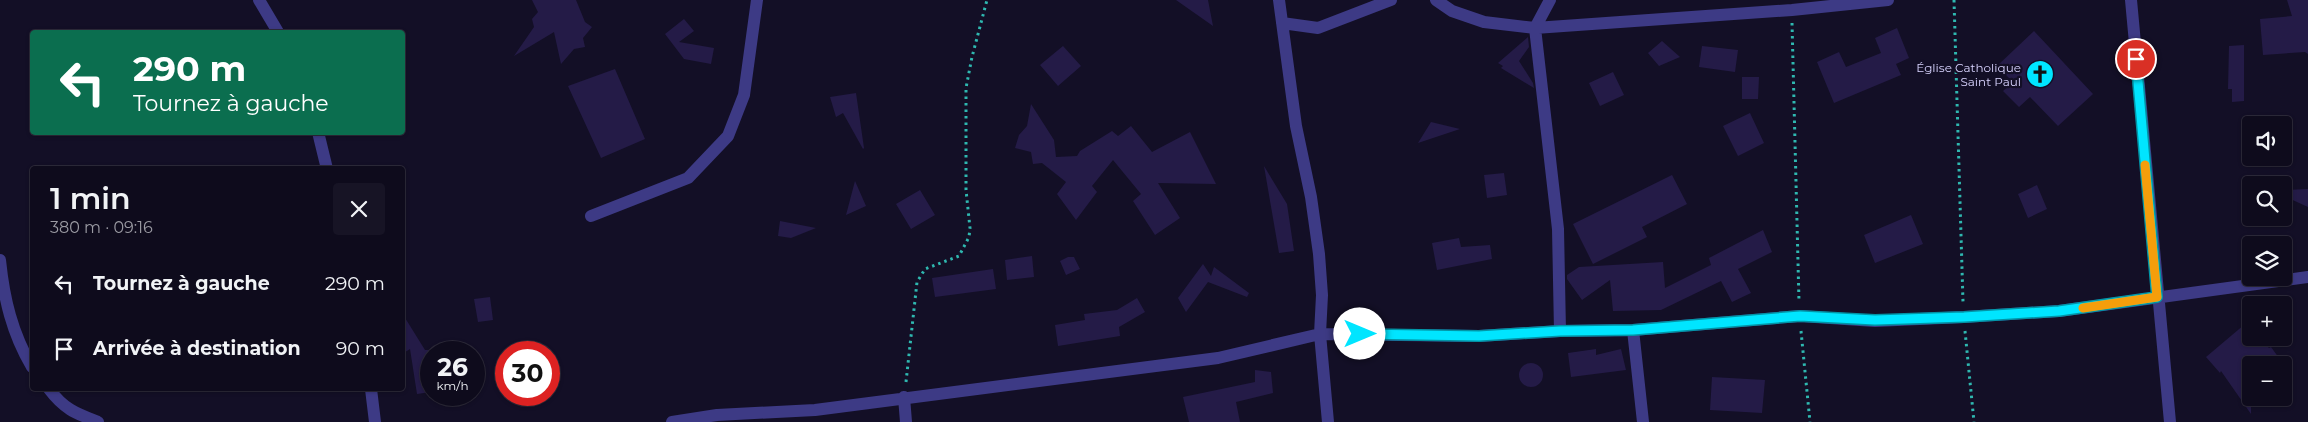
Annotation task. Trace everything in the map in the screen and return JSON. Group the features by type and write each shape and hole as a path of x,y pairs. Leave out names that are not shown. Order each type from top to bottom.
{"street":[{"path":"259,0 277,30"},
{"path":"591,216 688,178 728,136 744,95 757,0"},
{"path":"1279,0 1296,126 1311,197 1319,254 1322,295 1320,334 1328,422"},
{"path":"1282,23 1318,28 1391,0"},
{"path":"1436,0 1452,11 1484,22 1535,28 1792,10 1888,0"},
{"path":"1550,0 1535,28 1558,229 1560,331"},
{"path":"2131,0 2170,422"},
{"path":"319,135 326,166"},
{"path":"0,260 3,289 11,323 30,363"},
{"path":"672,422 815,410 904,397 1218,358 1320,334 1479,336 1560,331 1633,330 1800,316 1875,320 1964,317 2059,311 2308,276"},
{"path":"1633,330 1643,422"},
{"path":"50,391 58,401 72,412 98,422"},
{"path":"371,391 375,422"},
{"path":"904,397 906,422"}],"path":[{"path":"904,397 917,282 925,269 959,256 969,237 970,228 966,190 966,88 987,0"},
{"path":"1954,0 1964,317 1974,422"},
{"path":"1792,10 1800,316 1810,422"}],"building":[{"path":"532,0 576,0 585,22 592,27 583,38 585,47 574,49 561,64 554,32 514,56 534,27 532,19 538,12"},
{"path":"1176,0 1208,0 1213,26"},
{"path":"2287,0 2308,0 2308,54 2305,52 2263,55 2260,19 2292,16"},
{"path":"684,19 694,31 679,42 714,48 711,64 684,59 665,34"},
{"path":"1897,28 1909,58 1896,64 1901,75 1834,103 1817,62 1839,52 1846,67 1881,53 1875,38"},
{"name":"Église Catholique Saint Paul","path":"2034,31 2093,94 2058,126 2030,97 2019,107 2003,91 2013,82 1997,66"},
{"path":"1528,37 1529,47 1519,61 1533,83 1534,88 1501,68 1503,66 1498,63"},
{"path":"1662,41 1680,57 1659,66 1648,53"},
{"path":"2244,45 2244,101 2232,102 2232,89 2228,89 2229,46"},
{"path":"1063,46 1081,66 1058,86 1040,65"},
{"path":"1702,46 1738,50 1735,72 1699,67"},
{"path":"615,69 645,139 601,158 568,86"},
{"path":"1613,72 1624,95 1600,106 1589,83"},
{"path":"1742,77 1759,77 1758,99 1742,99"},
{"path":"856,93 863,149 843,113 836,117 830,97"},
{"path":"1031,104 1054,140 1056,157 1077,156 1080,151 1112,131 1118,136 1131,126 1152,152 1190,132 1216,184 1158,183 1180,218 1155,235 1133,201 1141,194 1113,160 1092,186 1097,192 1076,220 1057,194 1066,182 1042,163 1033,164 1031,152 1015,148 1019,135 1027,126"},
{"path":"1750,113 1764,143 1738,156 1723,126"},
{"path":"1431,122 1460,129 1418,143"},
{"path":"1264,166 1287,204 1294,251 1279,253"},
{"path":"1504,173 1507,195 1487,198 1484,175"},
{"path":"1672,175 1687,204 1642,227 1647,237 1593,264 1573,224"},
{"path":"855,181 866,206 846,215"},
{"path":"2037,185 2047,209 2028,218 2018,194"},
{"path":"2308,189 2308,207 2292,200 2292,190"},
{"path":"920,190 935,215 911,229 896,204"},
{"path":"1911,215 1923,244 1875,263 1864,235"},
{"path":"780,221 816,228 791,238 778,236"},
{"path":"1763,230 1772,252 1738,269 1751,293 1732,302 1721,281 1661,310 1613,311 1610,280 1582,300 1567,279 1567,275 1579,267 1663,262 1665,288 1711,265 1709,258"},
{"path":"1459,238 1461,247 1490,245 1492,259 1437,270 1432,243"},
{"path":"1032,256 1034,277 1007,280 1005,260"},
{"path":"1068,257 1074,257 1080,269 1066,275 1060,261"},
{"path":"1203,264 1211,276 1214,267 1249,293 1247,297 1208,282 1186,312 1178,298"},
{"path":"993,269 996,289 935,297 932,278"},
{"path":"490,297 493,320 478,322 474,299"},
{"path":"1137,298 1145,312 1119,327 1120,336 1058,346 1055,325 1085,320 1084,314 1117,310"},
{"path":"405,318 420,342 420,394 417,394 410,349 405,352"},
{"path":"2242,327 2242,346 2271,347 2278,356 2242,356 2242,401 2221,371 2220,373 2206,357"},
{"path":"1596,349 1596,355 1621,349 1626,370 1571,377 1568,353"},
{"path":"1531,363 1540,366 1543,375 1540,384 1531,387 1522,384 1519,375 1522,366"},
{"path":"1255,370 1271,372 1273,393 1236,402 1240,422 1189,422 1183,397 1255,382"},
{"path":"1712,377 1765,380 1762,413 1710,410"},
{"path":"2245,406 2251,406 2251,414"}],"slow traffic":[{"path":"2083,308 2157,297 2145,165"}],"place":[{"name":"Église Catholique Saint Paul","path":"2040,74"}],"route":[{"path":"1360,334 1479,336 1560,331 1633,330 1800,316 1875,320 1964,317 2059,311 2157,297 2136,59"}]}
